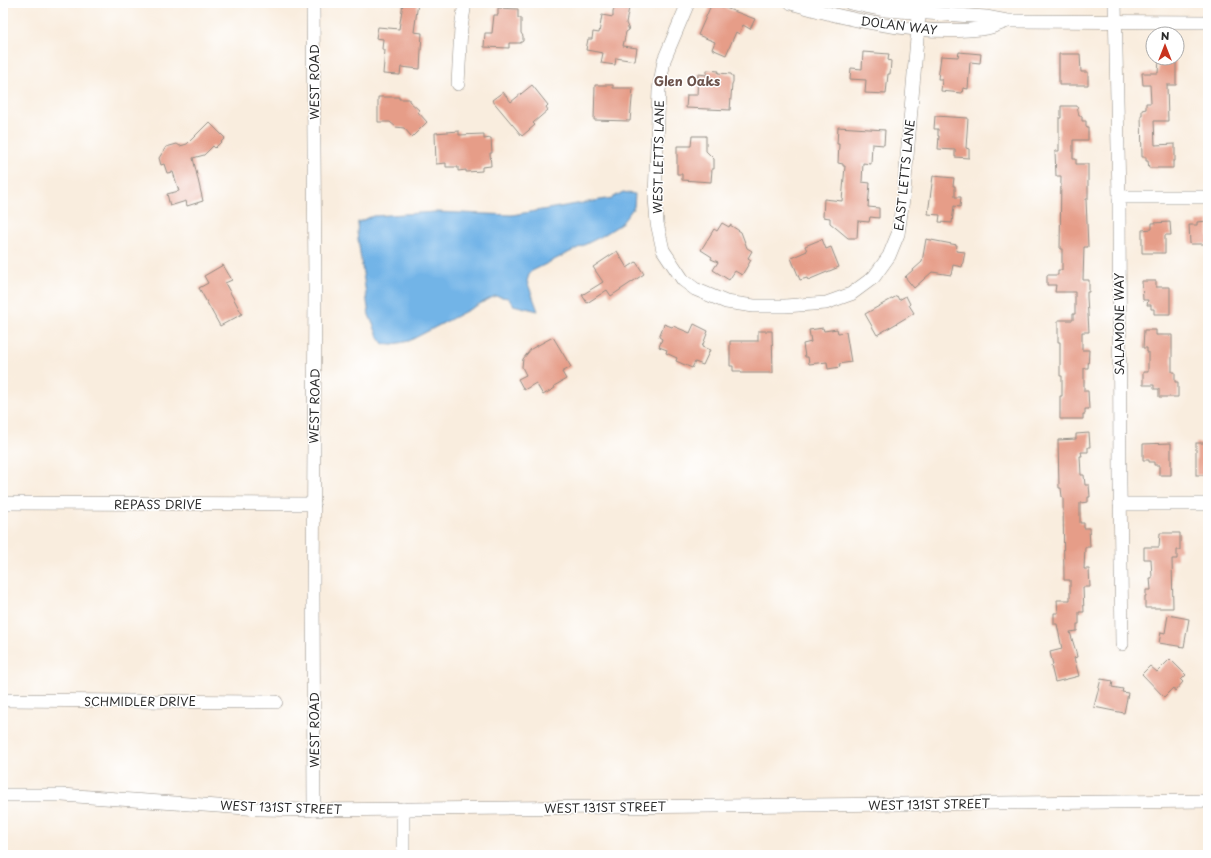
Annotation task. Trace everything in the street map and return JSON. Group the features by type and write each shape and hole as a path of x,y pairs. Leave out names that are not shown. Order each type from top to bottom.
{"street":[{"name":"WEST ROAD","path":"314,3 314,810"},
{"path":"458,84 461,28 465,3"},
{"name":"WEST LETTS LANE","path":"688,3 664,60 659,90 655,197 657,223 663,250 683,280 695,289 726,302 754,306"},
{"name":"DOLAN WAY","path":"791,3 831,15 888,26 946,31 989,28 1008,21"},
{"name":"DOLAN WAY","path":"850,3 884,10 920,8 1008,21 1208,22"},
{"name":"SALAMONE WAY","path":"1115,3 1119,198 1122,644"},
{"name":"EAST LETTS LANE","path":"754,306 785,306 826,303 851,294 874,276 890,256 898,234 904,192 920,8"},
{"path":"1119,198 1208,197"},
{"name":"REPASS DRIVE","path":"3,503 314,504"},
{"path":"1120,504 1208,504"},
{"name":"SCHMIDLER DRIVE","path":"3,700 276,702"},
{"name":"WEST 131ST STREET","path":"3,794 62,795 260,809 314,810 1208,801"},
{"path":"403,809 403,855"}],"water":[{"path":"623,192 635,194 634,207 621,224 602,236 530,272 527,281 538,311 513,305 508,298 495,296 409,341 394,344 383,344 378,336 369,315 357,232 358,222 373,216 435,212 512,215 612,198"}],"building":[{"path":"403,3 418,3 414,32 422,33 420,69 401,67 400,75 383,74 385,50 382,49 383,39 376,38 378,27 399,29"},
{"path":"617,3 630,3 626,23 629,30 626,32 623,46 637,48 635,61 616,58 615,65 601,63 603,53 586,50 588,39 592,39 593,32 599,33 602,15 613,17 613,11"},
{"path":"712,3 755,19 750,29 743,25 739,34 736,32 726,55 712,49 715,42 698,35"},
{"path":"498,8 518,9 518,18 521,18 521,33 523,36 523,41 520,43 509,43 509,48 484,47 485,33 492,33 494,15 498,15"},
{"path":"863,52 889,54 888,60 891,61 886,94 865,93 866,80 850,79 851,68 862,69"},
{"path":"959,52 981,54 980,63 970,62 968,89 963,88 962,93 941,91 942,79 938,79 941,56 958,57"},
{"path":"1059,54 1080,54 1081,72 1088,72 1088,85 1059,85"},
{"path":"1159,66 1176,66 1176,85 1167,85 1168,121 1154,121 1155,145 1175,144 1175,161 1173,161 1173,168 1149,168 1146,157 1142,157 1141,115 1142,110 1146,109 1146,103 1151,103 1150,85 1143,85 1142,73 1158,73"},
{"path":"707,70 731,74 733,77 730,110 686,108 687,95 697,95 698,74 707,75"},
{"path":"532,85 548,105 546,107 548,110 533,123 535,125 522,136 492,100 503,92 511,102"},
{"path":"595,85 613,85 613,88 633,88 630,121 594,120"},
{"path":"378,97 399,97 399,99 409,99 409,101 419,110 418,112 427,122 412,137 404,128 396,127 390,122 378,122"},
{"path":"1061,106 1077,106 1079,116 1082,116 1082,121 1086,121 1086,127 1088,127 1088,140 1073,140 1073,159 1076,159 1076,164 1088,164 1088,199 1086,199 1088,247 1084,247 1083,280 1089,280 1089,292 1087,292 1087,297 1089,332 1082,332 1082,350 1089,350 1088,368 1084,368 1084,391 1088,391 1089,409 1085,409 1083,419 1060,419 1062,376 1060,376 1060,342 1058,342 1058,320 1073,320 1073,314 1075,314 1075,292 1055,292 1056,285 1047,285 1047,275 1058,275 1058,270 1062,270 1062,249 1060,249 1061,176 1056,176 1055,151 1059,151 1059,118 1061,118"},
{"path":"935,116 968,118 966,148 969,149 969,158 955,157 955,150 938,149 938,129 934,129"},
{"path":"209,122 225,138 215,148 213,146 204,155 193,158 203,201 187,206 186,201 170,206 167,194 179,191 173,172 167,173 164,164 161,165 159,158 166,147 177,144 180,146 187,144"},
{"path":"838,127 885,130 884,145 872,144 871,164 863,163 862,182 870,183 868,207 879,208 879,218 870,217 869,222 858,221 857,238 848,238 830,223 830,218 823,217 824,199 842,201 845,166 838,163"},
{"path":"459,131 459,135 484,134 484,139 491,138 491,166 482,167 482,171 466,172 466,170 458,171 458,167 446,167 446,163 436,164 435,133"},
{"path":"692,136 706,136 706,151 714,159 714,169 712,169 711,182 682,180 682,174 677,174 677,146 691,146"},
{"path":"933,176 954,178 953,186 955,186 955,197 961,197 960,207 954,206 952,223 939,222 940,215 928,214"},
{"path":"1208,221 1208,244 1190,244 1189,225 1197,225 1197,222"},
{"path":"1170,222 1171,235 1165,235 1165,253 1142,253 1142,230 1152,229 1152,223"},
{"path":"722,223 729,227 730,225 741,232 747,248 752,251 748,258 751,260 742,275 735,271 729,280 713,270 718,262 711,259 712,257 701,250 714,229 717,231"},
{"path":"822,239 826,249 831,247 839,267 808,280 807,278 800,280 791,258 807,251 805,246"},
{"path":"926,239 957,245 956,251 965,252 962,267 953,265 951,275 932,272 914,288 905,277 922,262"},
{"path":"617,251 627,268 636,262 644,274 611,296 607,290 587,303 582,295 603,282 593,267"},
{"path":"223,265 232,280 225,283 242,314 220,326 199,288 208,283 204,276"},
{"path":"1142,281 1156,281 1156,287 1170,287 1170,314 1154,314 1154,309 1151,309 1151,305 1147,305 1148,300 1143,300"},
{"path":"897,296 899,300 906,296 914,313 877,335 865,314"},
{"path":"664,324 690,333 694,324 708,331 702,347 710,350 703,365 695,362 692,368 676,361 677,358 666,353 667,350 659,347 662,339 659,337"},
{"path":"823,328 824,331 837,329 838,333 846,332 851,362 839,364 840,367 828,369 827,362 809,364 808,357 805,357 803,344 811,342 809,330"},
{"path":"1144,330 1156,330 1156,335 1172,335 1172,372 1175,372 1175,382 1178,382 1178,397 1159,397 1159,389 1154,389 1154,385 1143,385 1143,372 1148,372 1148,352 1147,348 1143,348"},
{"path":"758,331 772,331 773,373 741,373 741,371 733,371 733,366 730,366 730,341 758,341"},
{"path":"553,337 571,367 562,372 566,379 543,395 536,383 524,390 518,379 526,375 522,367 523,359 531,349"},
{"path":"1089,433 1090,447 1088,447 1088,452 1081,452 1082,456 1080,456 1081,475 1084,475 1085,485 1089,485 1090,497 1088,497 1088,502 1080,503 1080,523 1084,523 1084,528 1089,528 1090,547 1085,547 1084,569 1089,569 1090,587 1083,587 1084,612 1079,612 1079,624 1077,624 1077,631 1070,632 1076,652 1077,657 1074,658 1079,676 1055,682 1051,666 1053,665 1050,652 1062,649 1057,624 1054,624 1054,613 1058,613 1057,600 1070,600 1070,580 1064,580 1063,497 1061,488 1059,488 1058,440 1076,439 1076,434"},
{"path":"1171,443 1171,475 1159,475 1159,465 1154,465 1154,462 1149,462 1149,460 1143,460 1143,444"},
{"path":"1196,443 1208,443 1208,475 1196,475"},
{"path":"1160,533 1180,533 1180,550 1177,550 1177,559 1172,559 1173,608 1145,608 1146,590 1151,590 1150,578 1152,578 1151,559 1144,559 1144,547 1159,547"},
{"path":"1168,615 1189,619 1184,647 1159,643 1161,632 1165,633"},
{"path":"1170,659 1186,675 1181,680 1183,682 1175,691 1173,688 1164,697 1142,674 1150,666 1157,672"},
{"path":"1101,679 1113,681 1112,687 1123,689 1122,692 1128,693 1124,713 1094,707"}],"district":[{"name":"Glen Oaks","path":"687,80"}]}
